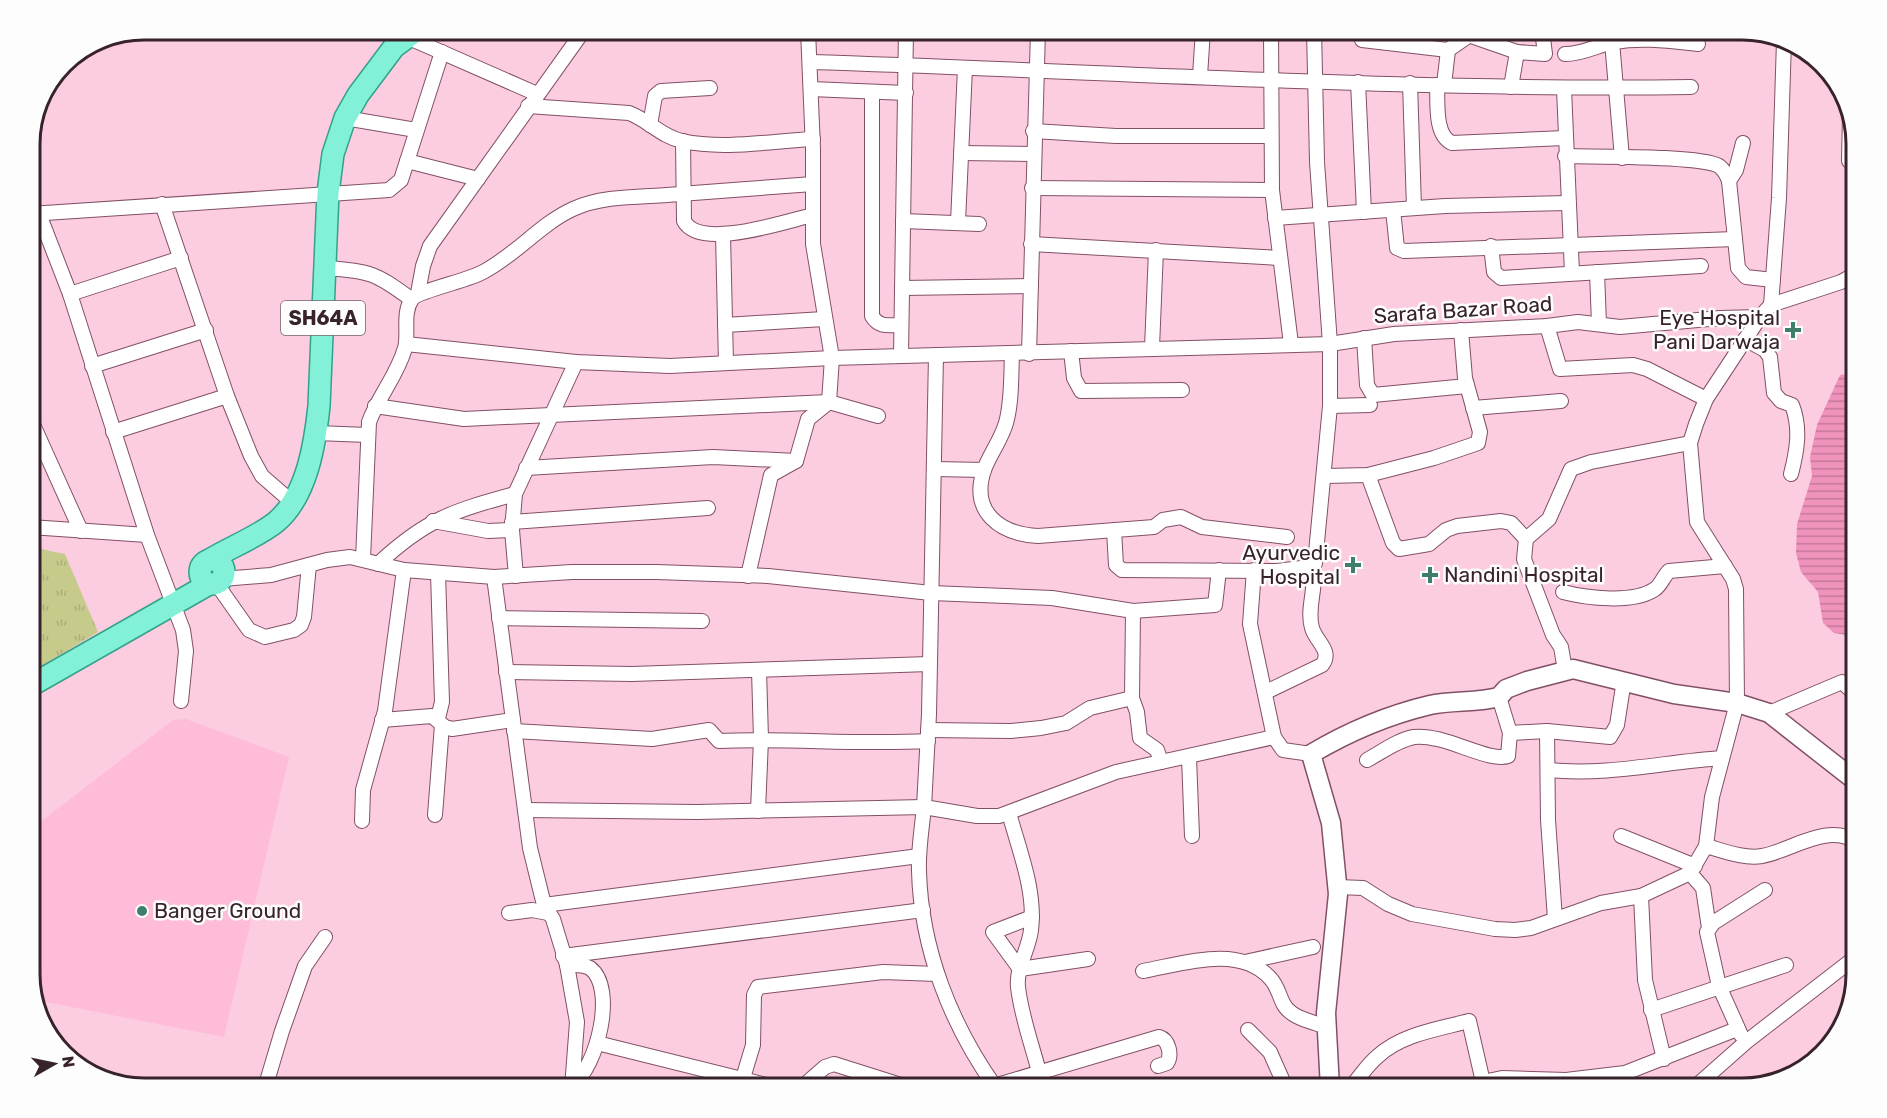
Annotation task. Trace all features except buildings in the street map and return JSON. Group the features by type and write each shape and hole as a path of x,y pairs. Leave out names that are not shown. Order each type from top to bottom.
{"main road":[{"name":"SH64A","path":"41,666 212,576 276,522 292,503 316,433 328,193 333,154 345,118 358,95 397,40"},
{"name":"SH64A","path":"41,679 169,599"}],"street":[{"path":"415,40 537,94"},
{"path":"363,559 369,422 375,406 399,368 406,344 406,320 430,246 577,40"},
{"path":"748,576 771,475 796,462 808,419 829,402 832,358 813,244 813,139 809,40"},
{"path":"901,356 906,40"},
{"path":"1029,354 1033,131 1038,40"},
{"path":"1200,76 1202,40"},
{"path":"1271,40 1269,80 1272,190 1291,344"},
{"path":"1266,692 1322,665 1326,659 1326,653 1312,630 1310,618 1315,588 1312,566 1315,563 1317,552 1330,406 1330,344 1320,215 1315,40"},
{"path":"1362,40 1448,50 1463,40"},
{"path":"1489,40 1517,52 1545,54 1543,40"},
{"path":"1565,54 1580,54 1605,40"},
{"path":"1612,40 1622,158"},
{"path":"1658,40 1698,44"},
{"path":"1771,305 1779,198 1784,49"},
{"path":"1448,50 1440,85 1440,131 1445,140 1452,143 1565,138"},
{"path":"41,214 389,190 401,180 442,52"},
{"path":"1511,87 1517,52"},
{"path":"810,62 1037,73 1200,76 1564,89 1691,87"},
{"path":"958,222 965,68"},
{"path":"1358,82 1364,212"},
{"path":"1410,83 1414,208"},
{"path":"650,125 655,96 661,91 710,88"},
{"path":"811,89 906,93"},
{"path":"1564,89 1565,156 1572,273"},
{"path":"872,92 872,316 876,323 884,326 902,325"},
{"path":"528,106 629,113 665,135 682,141 724,144 813,139"},
{"path":"345,118 416,130"},
{"path":"1033,131 1116,136 1271,136"},
{"path":"682,141 684,221 688,229 699,233 723,235 813,215"},
{"path":"1729,181 1736,170 1743,142"},
{"path":"961,153 1033,154"},
{"path":"1565,156 1695,160 1718,166 1729,181 1736,259 1741,273 1746,277 1773,280"},
{"path":"407,161 478,179"},
{"path":"326,268 378,275 415,296 483,273 572,210 622,198 813,184"},
{"path":"1032,188 1272,190"},
{"path":"1275,218 1414,208 1568,203"},
{"path":"162,204 251,456 262,476 292,503"},
{"path":"1393,210 1398,248 1401,251 1736,239"},
{"path":"903,221 979,224"},
{"path":"41,228 70,294 147,535 169,599 183,630 186,651 181,701"},
{"path":"723,235 726,363"},
{"path":"1031,243 1279,258"},
{"path":"1491,246 1494,273 1497,276 1701,266"},
{"path":"1152,348 1156,250"},
{"path":"70,294 181,258"},
{"path":"1597,272 1599,324"},
{"path":"1338,887 1363,888 1388,904 1412,914 1495,930 1531,928 1601,903 1641,896 1693,869 1706,846 1712,797 1737,703 1736,589 1725,566 1697,522 1690,442 1706,399 1760,317 1771,305 1846,279"},
{"path":"902,288 1031,286"},
{"name":"Sarafa Bazar Road","path":"406,344 576,362 670,366 832,358 1330,344 1364,338 1578,322 1620,327 1720,318 1760,317"},
{"path":"725,325 824,319"},
{"path":"1547,326 1560,369 1633,365 1647,369 1706,399"},
{"path":"92,366 206,330"},
{"path":"1325,476 1368,475 1434,458 1478,443 1480,432 1467,386 1461,330"},
{"path":"1364,338 1367,385 1373,395 1467,386"},
{"path":"1745,339 1765,350 1770,357 1774,393 1781,401 1792,405 1798,435 1791,474"},
{"path":"1071,351 1074,378 1081,391 1182,390"},
{"path":"1012,354 1008,414 984,470 983,504 992,519 1005,530 1020,535 1038,536 1154,526 1163,520 1181,517 1202,527 1287,537"},
{"path":"936,355 928,736 919,856 923,910 937,974 966,1039 990,1078"},
{"path":"516,576 512,526 515,494 576,362"},
{"path":"113,432 228,396"},
{"path":"1473,408 1561,401"},
{"path":"375,406 464,419 829,402 878,416"},
{"path":"1330,406 1370,405"},
{"path":"316,433 368,435"},
{"path":"41,442 81,531"},
{"path":"1565,670 1561,647 1553,635 1524,559 1526,539 1549,519 1571,469 1591,462 1690,442"},
{"path":"526,468 713,457 796,462"},
{"path":"934,469 984,470"},
{"path":"1368,475 1393,543 1399,549 1428,544 1446,530 1457,525 1501,521 1511,523 1526,539"},
{"path":"378,564 407,537 433,521 464,508 515,494"},
{"path":"433,521 488,531 512,526 708,508"},
{"path":"41,528 147,535"},
{"path":"1113,530 1119,569 1254,570 1312,566"},
{"path":"212,576 271,575 350,557 404,570 494,578 644,572 748,576 931,593 1052,598 1133,611 1215,605 1219,570"},
{"path":"212,576 249,630 265,637 294,630 301,625 304,617 309,565"},
{"path":"1563,592 1588,598 1644,594 1659,586 1669,571 1725,566"},
{"path":"362,820 363,790 391,676 404,570"},
{"path":"1254,570 1250,624 1274,737 1283,750 1311,754 1342,735 1396,714 1430,705 1499,697 1506,689 1543,675 1573,669 1674,694 1737,703 1769,713 1846,773"},
{"path":"435,815 442,702 438,573"},
{"path":"494,578 530,848 546,909 553,919 565,960 578,1035 573,1078"},
{"path":"1133,611 1132,698 1137,712 1140,738 1157,750 1161,762"},
{"path":"499,618 702,621"},
{"path":"506,672 632,674 930,664"},
{"path":"758,811 761,739 759,670"},
{"path":"1510,733 1548,731 1610,737 1617,725 1624,680"},
{"path":"1769,713 1842,682 1846,686"},
{"path":"1368,760 1399,742 1432,737 1503,758 1508,756 1510,733 1499,697"},
{"path":"382,720 432,716 447,728 513,725 652,739 710,730 719,741 761,739 869,744 928,736 1041,728 1066,723 1090,708 1132,698"},
{"path":"1548,731 1548,820 1555,919"},
{"path":"525,810 758,811 924,807 988,817 1009,813 1116,772 1274,737"},
{"path":"1311,754 1331,823 1338,887 1337,921 1326,1027 1329,1078"},
{"path":"1189,756 1192,836"},
{"path":"1548,770 1612,772 1722,758"},
{"path":"1009,813 1026,878 1032,916 1029,940 1020,969 1018,989 1039,1072"},
{"path":"1621,836 1693,869 1703,888 1709,928 1708,940 1719,986 1737,1029 1746,1042"},
{"path":"1706,846 1750,856 1763,856 1810,839 1839,836 1846,838"},
{"path":"509,913 919,856"},
{"path":"1709,928 1765,890"},
{"path":"1641,896 1645,980 1664,1059"},
{"path":"565,960 923,910"},
{"path":"1020,969 993,932 1032,916"},
{"path":"268,1078 305,966 325,937"},
{"path":"1143,971 1208,960 1245,962 1313,947"},
{"path":"1020,969 1088,959"},
{"path":"565,960 585,965 596,974 603,1015 597,1043 585,1072 579,1078"},
{"path":"1245,962 1255,966 1270,978 1287,1010 1326,1027"},
{"path":"1651,1010 1786,965"},
{"path":"1705,1078 1746,1042 1846,965"},
{"path":"744,1078 753,1046 754,995 758,987 883,972 937,974"},
{"path":"1358,1078 1366,1067 1390,1046 1428,1032 1469,1021 1476,1078"},
{"path":"1599,1078 1625,1073 1737,1029"},
{"path":"1248,1030 1270,1052 1282,1078"},
{"path":"1021,1078 1100,1057 1159,1037 1166,1041 1170,1057 1167,1063 1158,1066"},
{"path":"597,1043 721,1078"},
{"path":"812,1078 825,1067 834,1064 878,1078"}],"shaded area":[{"path":"1846,374 1846,635 1834,633 1823,623 1818,592 1801,572 1796,553 1797,524 1812,476 1810,457 1817,425 1840,375"},
{"name":"Banger Ground","path":"186,719 289,757 224,1037 44,1002 42,994 41,821 173,720"}],"green space":[{"path":"41,549 65,554 98,632 41,666"}],"place":[{"name":"Eye Hospital Pani Darwaja","path":"1793,330"},
{"name":"Ayurvedic Hospital","path":"1353,565"},
{"name":"Nandini Hospital","path":"1430,575"},
{"name":"Banger Ground","path":"142,911"}]}
